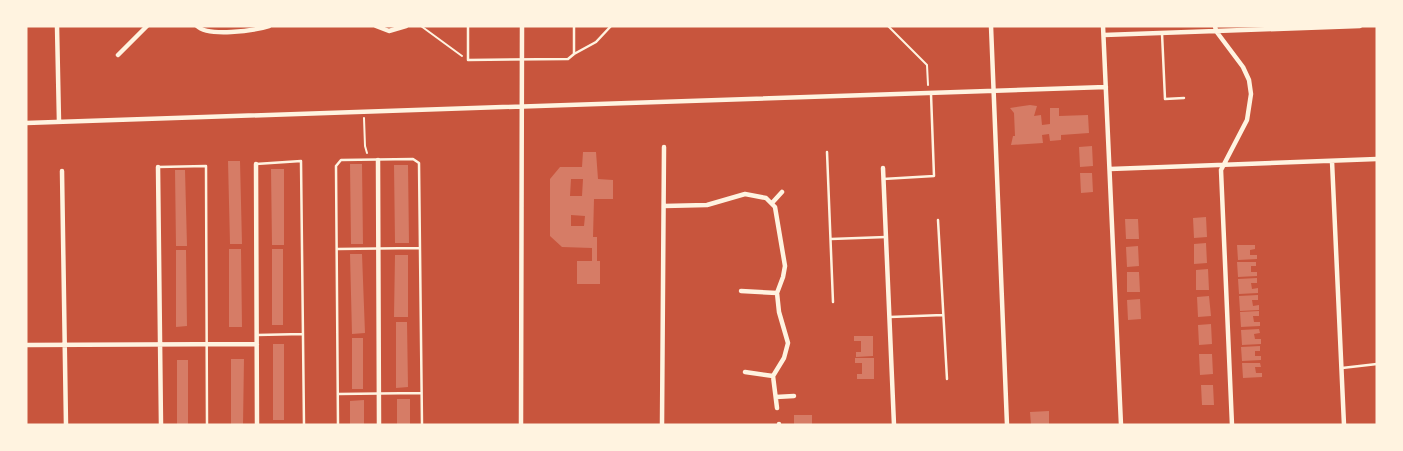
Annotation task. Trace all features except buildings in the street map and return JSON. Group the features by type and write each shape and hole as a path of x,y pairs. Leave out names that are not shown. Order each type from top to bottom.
{"street":[{"path":"57,26 59,122"},
{"path":"118,55 147,26"},
{"path":"197,26 207,32 251,30 269,26"},
{"path":"376,26 388,30 406,26"},
{"path":"521,425 522,26"},
{"path":"991,26 1007,425"},
{"path":"1103,26 1121,425"},
{"path":"1104,35 1216,29 1360,26"},
{"path":"1216,29 1243,68 1249,80 1251,94 1247,120 1221,170 1232,425"},
{"path":"26,123 1106,87"},
{"path":"662,425 664,147"},
{"path":"1110,169 1377,159"},
{"path":"378,160 380,425"},
{"path":"1332,161 1344,425"},
{"path":"256,164 257,425"},
{"path":"158,167 162,343 161,425"},
{"path":"883,168 894,425"},
{"path":"62,171 66,425"},
{"path":"772,203 782,192"},
{"path":"664,206 707,205 745,194 756,195 772,203 779,219 779,237 785,266 781,286 777,293 779,312 788,343 784,358 773,376 776,408"},
{"path":"741,291 777,293"},
{"path":"26,345 257,344"},
{"path":"745,372 773,376"},
{"path":"776,397 794,396"}],"lane":[{"path":"468,26 468,60 568,59 596,42 611,26"},
{"path":"574,26 574,54"},
{"path":"1162,33 1165,99 1184,98"},
{"path":"883,179 934,176 930,93"},
{"path":"827,152 833,302"},
{"path":"338,425 336,166 341,160 413,159 419,163 422,425"},
{"path":"256,164 301,161 304,425"},
{"path":"158,167 206,166 207,425"},
{"path":"938,220 947,379"},
{"path":"831,239 886,237"},
{"path":"337,249 420,248"},
{"path":"890,317 943,315"},
{"path":"257,335 304,334"},
{"path":"1341,368 1377,364"},
{"path":"338,394 421,394"}],"path":[{"path":"422,26 468,60"},
{"path":"888,26 927,65 930,93"},
{"path":"364,113 365,146 369,159"}]}
